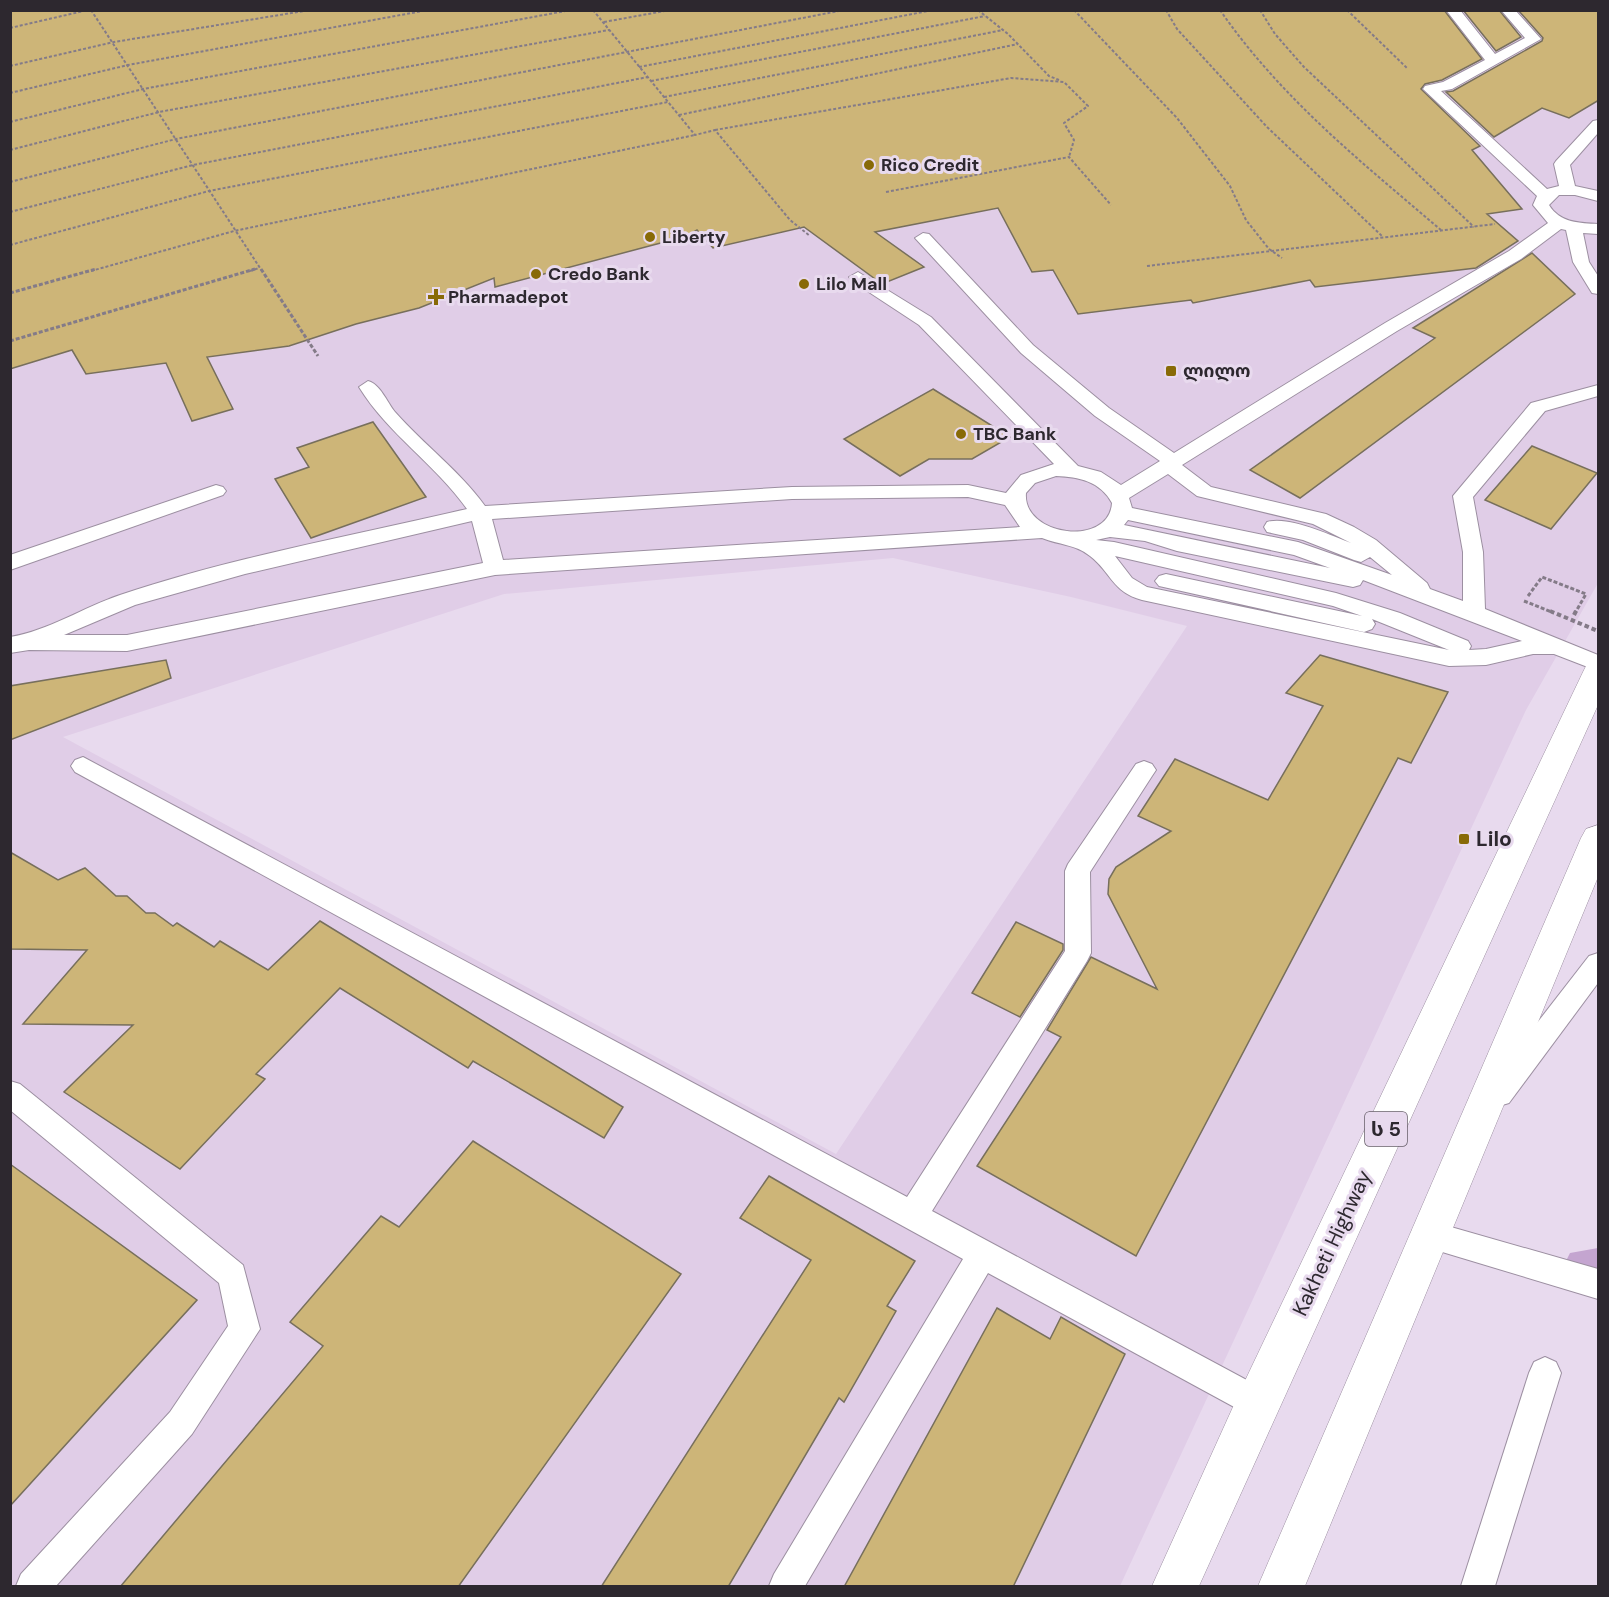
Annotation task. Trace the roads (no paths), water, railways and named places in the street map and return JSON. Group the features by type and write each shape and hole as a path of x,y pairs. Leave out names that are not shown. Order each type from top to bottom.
{"highway":[{"name":"Kakheti Highway","path":"1176,1587 1258,1403 1599,672"},
{"path":"1281,1587 1599,838"}],"lane":[{"path":"1452,10 1493,61"},
{"path":"1507,10 1534,39 1447,86 1430,89 1546,196"},
{"path":"1568,191 1562,164 1599,124"},
{"path":"1599,196 1568,191 1546,196 1541,205 1561,222 1599,237"},
{"path":"1561,222 1581,262 1599,289"},
{"path":"1110,529 1120,503 1172,463 1306,382 1391,327 1515,255 1561,222 1599,229"},
{"path":"923,238 1027,349 1102,411 1172,463 1204,492 1319,519 1369,545 1397,578"},
{"path":"1581,262 1599,274"},
{"path":"858,277 925,321 1071,470"},
{"path":"368,387 377,404 454,478 479,513 495,568"},
{"path":"1474,613 1473,552 1465,520 1463,496 1538,406 1599,390"},
{"path":"1492,656 1460,646 1126,571 1093,549 1041,532 1027,524 1017,513 1014,501 1016,490 1024,480 1038,474 1071,470 1100,478 1120,503 1154,518 1298,549 1397,578 1431,597 1599,663"},
{"path":"10,563 216,491"},
{"path":"20,643 127,600 244,567 479,513 792,493 968,491 1014,501"},
{"path":"1397,578 1327,577 1177,544 1147,535 1110,529 1095,536 1093,549 1130,589 1142,593 1449,658 1492,656 1533,646 1556,646"},
{"path":"20,643 128,643 495,568 766,548 1041,532"},
{"path":"83,766 981,1255 1258,1403"},
{"path":"912,1216 1078,953 1077,871 1144,770"},
{"path":"1479,1119 1599,964"},
{"path":"10,1093 232,1275 244,1329 181,1423 33,1587"},
{"path":"1430,1235 1599,1284"},
{"path":"786,1587 981,1255"},
{"path":"1478,1587 1545,1373"}],"place":[{"name":"Rico Credit","path":"869,165"},
{"name":"Liberty","path":"650,237"},
{"name":"Credo Bank","path":"536,274"},
{"name":"Lilo Mall","path":"804,284"},
{"name":"Pharmadepot","path":"436,297"},
{"name":"ლილო","path":"1171,371"},
{"name":"TBC Bank","path":"961,434"},
{"name":"Lilo","path":"1464,839"}]}
